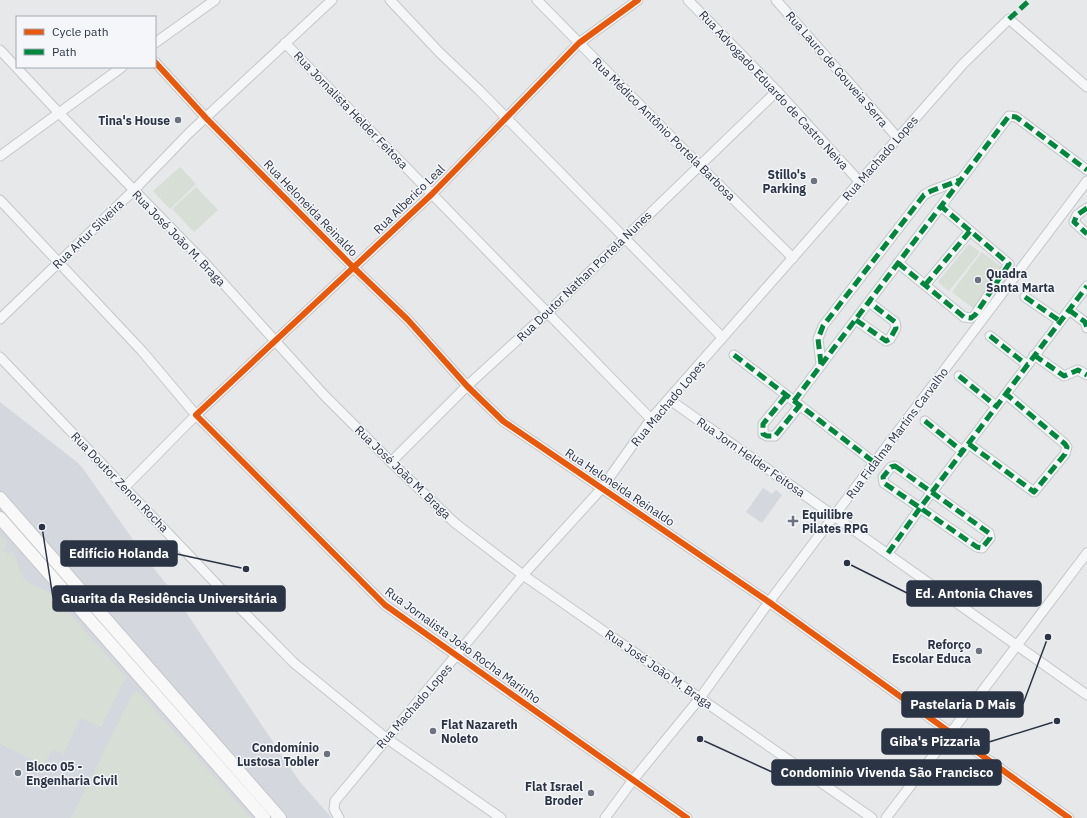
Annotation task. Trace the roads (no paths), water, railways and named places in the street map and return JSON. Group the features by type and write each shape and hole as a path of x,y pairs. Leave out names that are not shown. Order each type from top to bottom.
{"main road":[{"path":"0,498 280,818"},
{"path":"0,518 264,818"}],"street":[{"path":"156,42 215,0"},
{"name":"Rua Artur Silveira","path":"0,319 134,190 206,118 332,0"},
{"path":"390,0 440,53 722,337"},
{"name":"Rua Médico Antônio Portela Barbosa","path":"537,0 700,166 793,258"},
{"name":"Rua Alberico Leal","path":"196,416 274,340 432,194 579,43 638,0"},
{"name":"Rua Advogado Eduardo de Castro Neiva","path":"688,0 777,90 859,181"},
{"name":"Rua Lauro de Gouveia Serra","path":"776,0 897,138"},
{"name":"Rua Machado Lopes","path":"339,818 334,809 335,801 386,738 457,656 523,574 602,488 651,419 670,400 722,337 963,64 1009,19 1087,87"},
{"name":"Rua Jornalista Helder Feitosa","path":"286,42 651,419"},
{"name":"Rua José João M. Braga","path":"0,50 16,67"},
{"name":"Rua Heloneida Reinaldo","path":"156,63 206,118 353,267 408,320 467,386 503,421 769,602 1069,818"},
{"name":"Rua José João M. Braga","path":"17,68 204,262 318,389 455,523 523,574 872,818"},
{"path":"0,156 121,68"},
{"name":"Rua Doutor Nathan Portela Nunes","path":"391,462 467,386 548,312 777,90"},
{"path":"793,401 942,207 960,180 1010,115 1016,117 1087,170"},
{"path":"821,364 818,339 823,326 924,195 960,180"},
{"name":"Rua Fidalma Martins Carvalho","path":"605,818 633,780 700,698 769,602 1087,181"},
{"name":"Rua Jornalista João Rocha Marinho","path":"0,200 57,263 142,351 196,416 385,605 687,818"},
{"path":"898,263 967,319 975,315 1009,264 942,207"},
{"path":"1087,208 1077,215 1074,222 1087,233"},
{"path":"925,285 970,230"},
{"path":"888,553 1034,355 1087,286"},
{"path":"1025,297 1060,321"},
{"path":"856,320 886,341 890,339 896,328 895,322 869,302"},
{"path":"1069,310 1085,322 1087,328"},
{"path":"990,336 1027,365"},
{"path":"734,355 875,463"},
{"path":"1034,355 1064,376 1078,370 1087,375"},
{"name":"Rua Doutor Zenon Rocha","path":"0,357 225,593 294,663 386,738 501,818"},
{"path":"960,376 996,406"},
{"path":"969,444 1034,492 1065,454 1067,447 1066,444 1006,394"},
{"name":"Rua Jorn Helder Feitosa","path":"670,400 835,515 1087,695"},
{"path":"125,487 196,416"},
{"path":"925,421 963,452"},
{"path":"893,466 898,467 989,533 990,538 982,548 979,548 920,508 884,483 883,477 893,466"},
{"path":"886,818 951,734 1016,645 1084,564 1087,553"}],"place":[{"name":"Tina's House","path":"178,120"},
{"name":"Stillo's Parking","path":"814,181"},
{"name":"Quadra Santa Marta","path":"978,280"},
{"name":"Equilibre Pilates RPG","path":"793,521"},
{"name":"Guarita da Residência Universitária","path":"42,527"},
{"name":"Ed. Antonia Chaves","path":"847,563"},
{"name":"Edifício Holanda","path":"246,569"},
{"name":"Pastelaria D Mais","path":"1048,637"},
{"name":"Reforço Escolar Educa","path":"979,651"},
{"name":"Giba's Pizzaria","path":"1057,721"},
{"name":"Flat Nazareth Noleto","path":"433,731"},
{"name":"Condominio Vivenda São Francisco","path":"700,739"},
{"name":"Condomínio Lustosa Tobler","path":"327,754"},
{"name":"Bloco 05 - Engenharia Civil","path":"18,773"},
{"name":"Flat Israel Broder","path":"591,793"}]}
